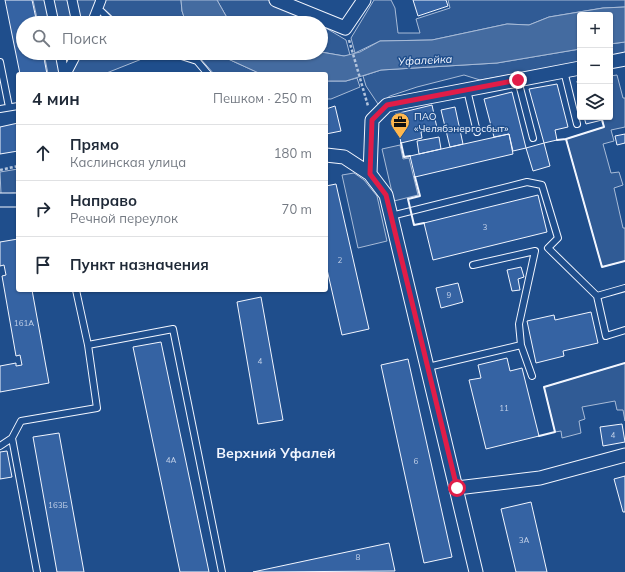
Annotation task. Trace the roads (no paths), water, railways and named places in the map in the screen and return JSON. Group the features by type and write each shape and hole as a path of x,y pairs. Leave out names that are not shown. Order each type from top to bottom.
{"street":[{"path":"49,0 52,16"},
{"path":"72,0 75,16"},
{"path":"328,21 345,28 364,0"},
{"path":"278,1 315,16"},
{"path":"94,16 97,4"},
{"path":"613,61 625,59"},
{"path":"62,60 65,72"},
{"path":"66,72 73,60"},
{"path":"370,174 372,120 387,105 577,69"},
{"path":"328,155 344,157 370,174 386,195 476,572"},
{"path":"0,200 16,200"},
{"path":"457,488 540,478 625,455"}],"lane":[{"path":"97,4 107,16"},
{"path":"195,60 198,61 206,72"},
{"path":"0,62 9,107"},
{"path":"564,71 577,124"},
{"path":"518,80 533,138"},
{"path":"467,90 476,132"},
{"path":"0,109 16,106"},
{"path":"391,216 527,182 542,185 558,238 548,248 473,265"},
{"path":"548,248 597,296 606,336 625,330"},
{"path":"532,376 521,345 519,324 535,252"},
{"path":"597,296 625,288"},
{"path":"0,446 12,438 21,421 97,408 88,345 76,292"},
{"path":"88,345 173,329 222,572"},
{"path":"428,367 521,345"},
{"path":"12,438 37,572"}],"water":[{"path":"181,0 217,0 226,16 184,16"},
{"name":"Уфалейка","path":"625,7 625,42 613,44 613,12 579,12 603,8"},
{"name":"Уфалейка","path":"577,12 577,50 497,63 381,70 346,81 328,81 328,72 257,72 230,60 328,60 328,53 344,56 360,52 380,41 432,40 507,24 529,25 549,17"}],"place":[{"name":"ПАО «Челябэнергосбыт»","path":"400,139"}],"district":[{"name":"Верхний Уфалей","path":"276,453"}]}
